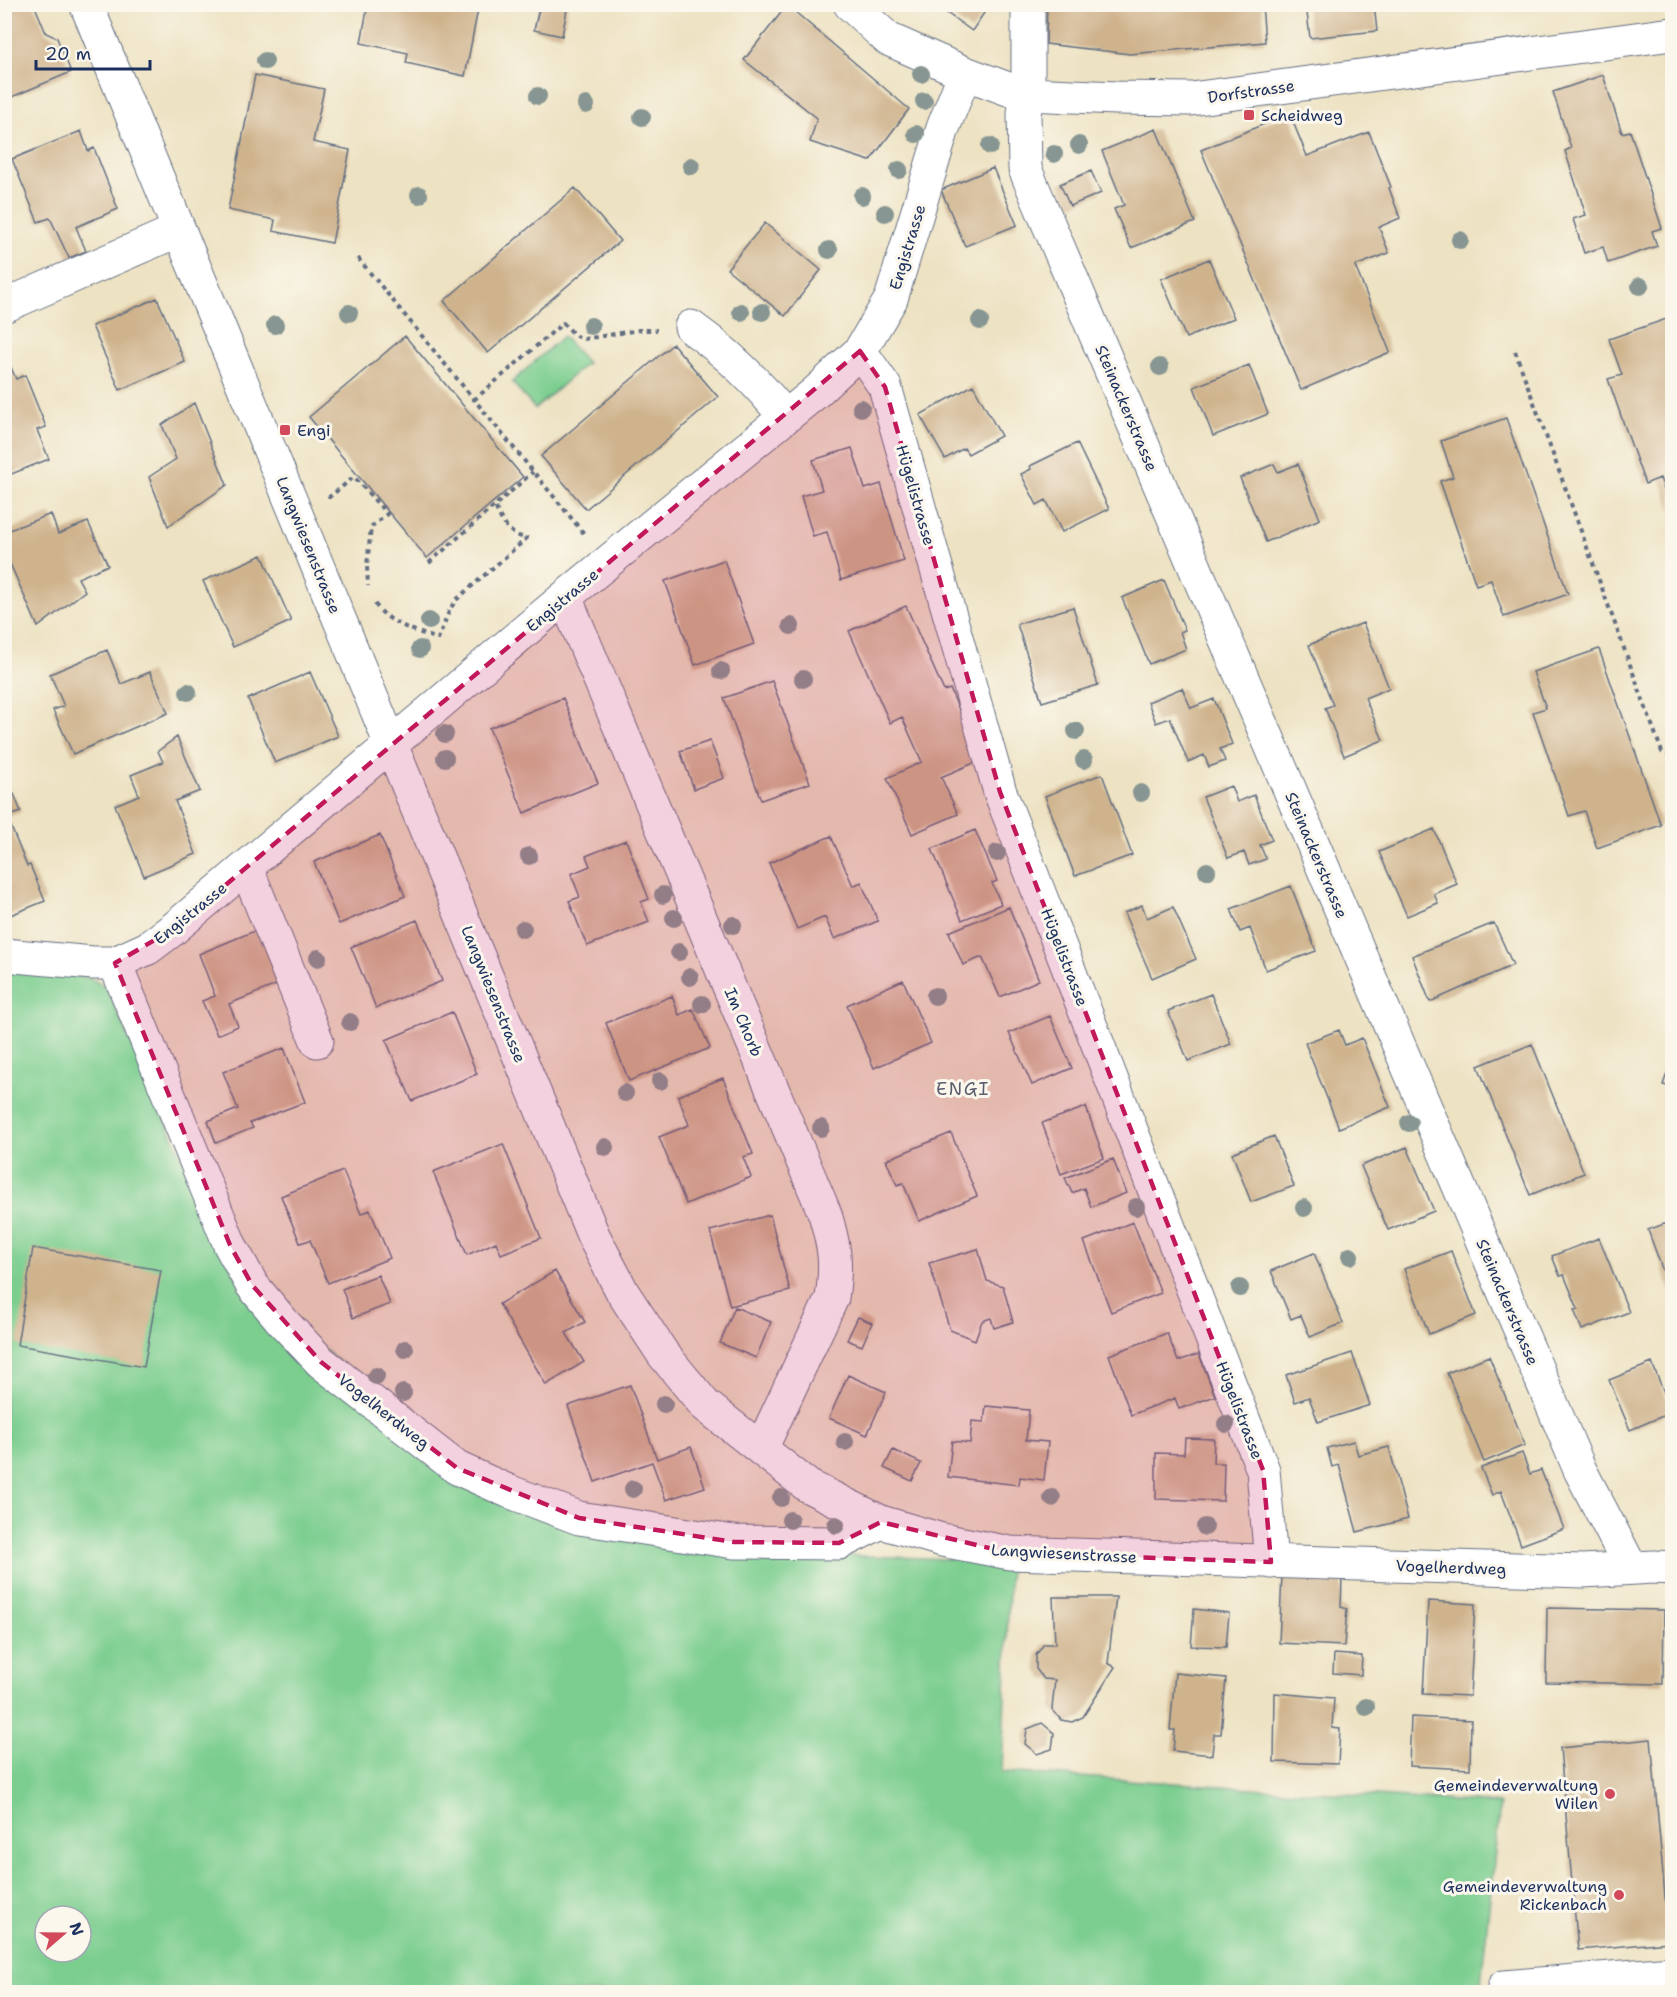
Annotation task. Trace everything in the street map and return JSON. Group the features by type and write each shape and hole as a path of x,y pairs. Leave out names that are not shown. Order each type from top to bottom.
{"street":[{"name":"Langwiesenstrasse","path":"86,4 592,1235 623,1293 663,1354 705,1405 808,1486 881,1522 942,1540 1010,1553 1271,1562"},
{"name":"Dorfstrasse","path":"850,4 888,39 1008,89 1028,94 1117,98 1191,99 1672,34"},
{"name":"Steinackerstrasse","path":"1028,4 1028,94 1024,113 1025,169 1580,1470 1631,1568"},
{"name":"Engistrasse","path":"4,955 116,963 148,948 565,597 815,393 860,351 891,299 943,128 965,73"},
{"path":"4,306 179,230"},
{"path":"677,329 721,348 753,379 785,417"},
{"name":"Hügelistrasse","path":"860,351 885,387 1000,792 1263,1470 1271,1562"},
{"name":"Im Chorb","path":"565,597 825,1214 834,1243 836,1271 832,1298 761,1449"},
{"path":"246,867 317,1041"},
{"name":"Vogelherdweg","path":"116,963 230,1245 252,1285 321,1362 457,1468 508,1491 579,1518 734,1542 839,1543 881,1522"},
{"name":"Vogelherdweg","path":"1271,1562 1582,1571 1631,1568"},
{"path":"1631,1568 1672,1568"},
{"path":"1504,1987 1672,1973"}],"path":[{"path":"358,258 608,562"},
{"path":"474,400 564,323 576,336 584,339 639,330 677,329"},
{"path":"1515,351 1662,752 1672,755"},
{"path":"429,562 533,472"},
{"path":"300,522 354,477 387,514 371,527 367,566 369,590"},
{"path":"371,597 378,609 389,618 407,628 438,639 456,600 527,538 511,532 501,520 495,506"}],"highlighted area":[{"path":"860,351 885,387 1000,792 1263,1470 1271,1562 1010,1553 881,1522 839,1543 734,1542 579,1518 457,1468 321,1362 252,1285 230,1245 115,963 172,930"}],"green space":[{"path":"563,336 587,363 535,409 512,382"},
{"path":"4,969 88,977 106,987 236,1277 521,1510 834,1555 1010,1561 1002,1772 1500,1804 1480,1992 5,1992"}],"building":[{"path":"4,4 34,4 46,33 57,38 71,72 7,99 4,93"},
{"path":"368,4 479,4 465,76 406,63 408,53 361,43"},
{"path":"540,4 568,4 562,36 534,30"},
{"path":"934,4 990,4 972,31"},
{"path":"1047,4 1262,4 1265,42 1130,54 1046,44"},
{"path":"1306,4 1374,4 1377,31 1310,38"},
{"path":"787,5 909,109 870,161 810,142 817,118 744,60"},
{"path":"255,75 324,89 313,142 350,150 332,243 273,231 275,220 228,210"},
{"path":"1603,75 1622,133 1630,131 1662,228 1652,231 1657,246 1608,263 1603,247 1584,253 1573,219 1586,215 1565,151 1571,148 1553,92"},
{"path":"1291,117 1307,156 1369,132 1391,187 1389,188 1400,218 1379,227 1389,253 1355,266 1390,352 1301,390 1201,150 1274,120"},
{"path":"1156,129 1195,222 1131,248 1114,209 1124,205 1102,151"},
{"path":"81,131 88,151 94,148 118,209 76,227 86,251 69,258 50,218 38,222 12,159"},
{"path":"993,168 1017,225 965,246 941,190"},
{"path":"1091,171 1101,193 1070,206 1060,184"},
{"path":"575,188 620,241 488,353 444,301"},
{"path":"765,223 821,270 785,316 727,269"},
{"path":"1209,259 1234,318 1186,338 1161,279"},
{"path":"157,298 185,362 120,390 92,326"},
{"path":"1672,317 1672,512 1660,478 1645,484 1608,379 1622,375 1609,339"},
{"path":"405,336 523,477 427,558 309,417"},
{"path":"673,344 718,397 586,509 541,456"},
{"path":"4,351 16,379 25,375 46,427 37,430 49,459 4,477"},
{"path":"1249,365 1268,414 1213,436 1194,387"},
{"path":"973,385 1001,436 968,454 964,448 945,459 920,415"},
{"path":"194,403 227,485 168,526 149,477 176,459 162,425"},
{"path":"1506,418 1568,594 1504,617 1491,580 1476,585 1440,481 1453,477 1441,441"},
{"path":"1077,443 1109,509 1062,532 1046,500 1037,505 1021,474 1031,469 1030,466"},
{"path":"852,448 865,489 881,484 904,561 841,580 827,532 813,536 801,496 822,490 813,460"},
{"path":"1274,464 1278,472 1298,464 1320,519 1266,542 1240,478"},
{"path":"51,514 58,534 88,522 108,565 78,578 85,591 38,627 4,550 4,532"},
{"path":"262,555 291,621 233,647 203,581"},
{"path":"724,560 754,644 695,665 665,581"},
{"path":"1164,580 1185,630 1180,632 1186,649 1149,664 1122,598"},
{"path":"906,606 944,691 950,689 981,760 941,777 958,814 912,834 887,778 922,762 902,717 890,723 849,631"},
{"path":"1073,607 1098,685 1042,702 1017,624"},
{"path":"1363,623 1389,688 1365,698 1383,740 1344,756 1325,708 1333,705 1309,645"},
{"path":"1599,649 1661,825 1597,848 1584,811 1569,816 1533,712 1546,708 1533,672"},
{"path":"107,650 121,684 150,672 168,713 73,754 53,710 64,706 50,674"},
{"path":"310,672 338,736 275,763 248,699"},
{"path":"772,681 810,783 761,800 724,698"},
{"path":"1182,688 1191,708 1214,699 1232,744 1220,749 1225,761 1209,767 1204,755 1188,762 1170,718 1156,723 1148,702"},
{"path":"563,698 598,783 524,813 489,728"},
{"path":"177,737 200,791 175,801 196,854 144,876 115,805 139,795 131,775 163,762 158,751"},
{"path":"710,741 724,778 694,789 680,751"},
{"path":"1102,774 1132,855 1075,876 1045,796"},
{"path":"1231,786 1237,802 1254,795 1272,840 1260,845 1266,859 1249,865 1244,852 1228,858 1203,797"},
{"path":"14,794 21,812 4,818 4,798"},
{"path":"9,822 27,866 30,865 45,901 8,916 4,906 4,824"},
{"path":"1434,829 1457,884 1434,894 1438,903 1407,916 1379,852"},
{"path":"975,830 997,881 992,883 1001,904 962,920 932,849"},
{"path":"380,835 405,896 339,924 314,862"},
{"path":"831,836 853,886 861,882 878,921 834,939 825,917 797,929 769,863"},
{"path":"626,840 649,899 641,902 649,922 587,946 569,901 580,897 571,874 590,866 586,856"},
{"path":"1291,886 1316,951 1266,970 1250,928 1240,932 1231,909"},
{"path":"1142,905 1147,918 1173,907 1196,959 1152,978 1124,913"},
{"path":"1009,907 1039,980 1000,997 982,957 963,965 949,932"},
{"path":"417,920 442,981 376,1008 351,947"},
{"path":"1494,923 1513,965 1430,1002 1412,956"},
{"path":"259,929 281,983 229,1004 238,1026 217,1035 202,1001 215,996 199,954"},
{"path":"903,980 931,1043 874,1068 847,1005"},
{"path":"1211,994 1231,1044 1188,1061 1168,1011"},
{"path":"672,996 679,1015 693,1009 710,1048 629,1081 606,1023"},
{"path":"452,1012 477,1074 412,1101 386,1040"},
{"path":"1050,1016 1072,1068 1032,1085 1009,1033"},
{"path":"1339,1030 1345,1045 1362,1038 1390,1107 1339,1128 1305,1043"},
{"path":"1532,1044 1584,1173 1530,1195 1478,1066"},
{"path":"284,1048 305,1102 250,1123 253,1128 216,1143 208,1121 238,1109 223,1072"},
{"path":"1672,1059 1672,1087 1663,1085"},
{"path":"723,1078 753,1154 743,1157 751,1177 686,1204 659,1137 689,1125 678,1096"},
{"path":"1086,1107 1104,1158 1061,1174 1042,1123"},
{"path":"951,1133 977,1196 919,1221 903,1183 897,1185 886,1160"},
{"path":"1274,1136 1294,1186 1251,1202 1232,1153"},
{"path":"503,1144 541,1238 501,1254 496,1242 467,1255 433,1172"},
{"path":"1407,1147 1434,1211 1388,1230 1361,1166"},
{"path":"1113,1159 1126,1193 1091,1207 1084,1188 1072,1193 1065,1178"},
{"path":"343,1171 361,1214 370,1210 390,1258 328,1283 310,1240 300,1243 281,1196"},
{"path":"770,1215 790,1291 730,1306 710,1231"},
{"path":"1672,1221 1672,1296 1648,1230"},
{"path":"1133,1222 1161,1293 1111,1312 1084,1241"},
{"path":"1599,1238 1629,1312 1582,1330 1574,1310 1578,1309 1564,1275 1560,1276 1552,1256"},
{"path":"33,1248 161,1270 144,1367 17,1345"},
{"path":"978,1249 987,1281 1003,1286 1013,1322 994,1328 991,1318 982,1321 975,1340 950,1330 929,1263"},
{"path":"1451,1251 1476,1315 1429,1334 1404,1269"},
{"path":"1314,1253 1343,1323 1310,1337 1301,1315 1291,1319 1271,1271"},
{"path":"555,1271 585,1322 566,1333 584,1362 546,1385 499,1304"},
{"path":"378,1275 390,1304 353,1318 342,1289"},
{"path":"735,1307 771,1322 756,1358 720,1343"},
{"path":"858,1317 872,1323 862,1346 847,1340"},
{"path":"1167,1333 1178,1361 1199,1354 1215,1396 1179,1409 1175,1398 1131,1415 1109,1355"},
{"path":"1352,1353 1370,1405 1318,1422 1309,1397 1295,1402 1286,1375"},
{"path":"1489,1356 1525,1445 1484,1462 1447,1373"},
{"path":"1652,1363 1672,1412 1630,1430 1609,1380"},
{"path":"848,1375 886,1392 867,1435 829,1418"},
{"path":"630,1385 657,1459 691,1447 705,1487 666,1500 652,1462 595,1482 568,1406"},
{"path":"986,1406 1029,1410 1026,1440 1048,1442 1044,1480 1020,1477 1019,1485 948,1477 952,1441 970,1443 972,1421 984,1422"},
{"path":"1185,1438 1214,1439 1213,1463 1224,1463 1223,1501 1156,1499 1156,1453 1184,1454"},
{"path":"1354,1441 1358,1455 1389,1447 1408,1519 1357,1532 1339,1465 1332,1467 1327,1448"},
{"path":"893,1450 921,1463 912,1481 884,1468"},
{"path":"1522,1453 1530,1474 1541,1470 1564,1529 1521,1545 1501,1491 1492,1495 1481,1468"},
{"path":"1282,1575 1342,1578 1341,1607 1347,1609 1344,1646 1279,1643"},
{"path":"1053,1597 1116,1597 1108,1663 1115,1667 1083,1717 1072,1722 1061,1720 1052,1709 1055,1680 1044,1679 1036,1669 1036,1655 1044,1644 1055,1644"},
{"path":"1428,1601 1475,1604 1470,1696 1423,1694"},
{"path":"1547,1608 1664,1610 1663,1684 1546,1682"},
{"path":"1194,1609 1229,1613 1226,1647 1191,1646"},
{"path":"1334,1654 1362,1656 1361,1675 1333,1673"},
{"path":"1175,1673 1226,1678 1221,1734 1214,1734 1212,1755 1173,1751 1175,1730 1170,1730"},
{"path":"1275,1693 1334,1698 1332,1728 1340,1729 1338,1764 1274,1762"},
{"path":"1411,1717 1471,1720 1470,1769 1409,1766"},
{"path":"1042,1723 1054,1733 1052,1749 1037,1754 1025,1744 1027,1729"},
{"path":"1651,1739 1669,1942 1578,1950 1560,1748"}],"place":[{"name":"Scheidweg","path":"1249,115"},
{"name":"Engi","path":"285,430"},
{"name":"Gemeindeverwaltung Wilen","path":"1610,1794"},
{"name":"Gemeindeverwaltung Rickenbach","path":"1619,1895"}],"district":[{"name":"ENGI","path":"963,1089"}]}
